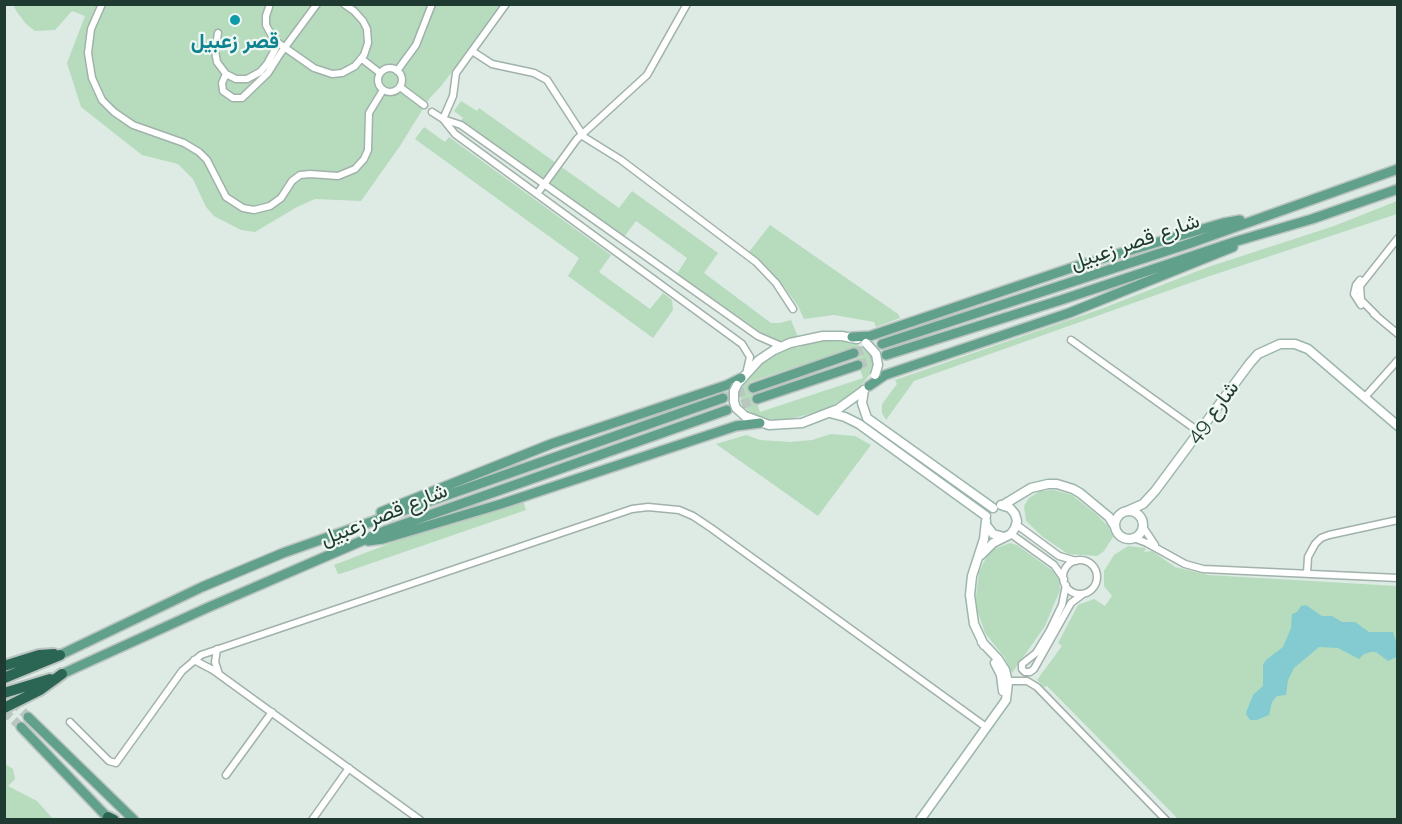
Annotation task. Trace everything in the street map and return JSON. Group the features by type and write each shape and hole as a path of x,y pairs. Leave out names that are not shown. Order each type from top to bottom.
{"highway":[{"path":"4,666 39,655 60,655"},
{"path":"4,678 60,655"},
{"path":"4,693 62,674"},
{"path":"4,708 40,690 62,674"},
{"path":"4,699 24,688"}],"main road":[{"name":"شارع قصر زعبيل","path":"882,344 1188,244 1398,169"},
{"name":"شارع قصر زعبيل","path":"886,355 1398,189"},
{"path":"852,337 870,336 1080,265 1223,223 1255,219"},
{"path":"866,388 885,375 1113,296 1241,244 1257,235"},
{"path":"753,388 854,353"},
{"path":"757,399 858,365"},
{"path":"355,527 381,512 551,444 742,378"},
{"name":"شارع قصر زعبيل","path":"60,655 202,587 283,553 723,398"},
{"name":"شارع قصر زعبيل","path":"62,674 219,603 418,519 727,410"},
{"path":"363,541 383,539 501,504 736,426 760,423"},
{"path":"28,717 134,819"},
{"path":"21,727 111,819"}],"street":[{"path":"102,4 91,29 88,52 92,78 102,100 114,112 133,125 184,143 199,152 210,165 226,197 243,208 254,210 270,206 281,198 292,181 300,175 338,176 355,169 368,150 369,113 383,90"},
{"path":"218,33 215,46 220,66 226,74 236,79 247,79 264,68 318,4"},
{"path":"269,7 266,16 267,29 281,46 314,68 328,73 347,71 362,59 367,47 367,29 360,17 344,4"},
{"path":"397,70 416,45 432,4"},
{"path":"442,119 453,96 456,73 506,4"},
{"path":"537,194 582,135 647,75 687,4"},
{"path":"226,74 222,89 233,98 242,99 268,73 281,46"},
{"path":"472,51 498,66 543,77 553,87 582,135 621,160 751,258 776,283 793,309"},
{"path":"362,59 380,73"},
{"path":"388,68 397,70 402,78 400,87 392,92 383,90 378,82 380,73 388,68"},
{"path":"247,79 256,85"},
{"path":"400,87 424,105"},
{"path":"432,112 442,119 454,134 742,344 750,357 742,378"},
{"path":"442,119 461,125 758,336 782,346"},
{"path":"1398,238 1356,285 1354,294 1358,302 1398,334"},
{"path":"831,335 852,337 866,343 876,354 878,365 875,375 866,388 852,401 830,413 792,424 760,423 740,413 734,402 734,390 742,378 766,355 782,346 814,337 831,335"},
{"path":"1071,340 1198,431"},
{"name":"شارع 49","path":"1125,512 1143,504 1155,491 1258,354 1280,344 1295,344 1308,349 1365,397"},
{"path":"1398,360 1365,397 1398,426"},
{"path":"866,388 862,409 871,422 993,508"},
{"path":"830,413 859,424 986,519 990,532 996,536 1007,535 1054,565 1073,592 1083,594"},
{"path":"920,819 1006,700 1002,665 982,642 972,615 970,595 972,576 984,539 986,519 993,508 1003,505 1024,492 1040,485 1057,484 1073,489 1109,517 1118,534 1124,538 1134,538 1160,549 1185,564 1203,569 1398,578"},
{"name":"شارع 49","path":"1142,525 1155,491"},
{"path":"1015,514 1024,492"},
{"path":"1091,502 1111,510 1137,514 1142,525 1160,549"},
{"path":"1003,505 1015,514 1017,525 1059,556 1089,563 1097,574 1093,588 1077,598 1067,610 1034,669 1025,672 1022,664 1036,653 1050,630 1062,605 1068,566 1077,561"},
{"path":"70,722 109,761 116,763 182,671 201,655 632,509 663,507 693,516 711,528 986,727"},
{"path":"1115,527 1116,520 1125,512"},
{"path":"1306,573 1308,558 1321,538 1398,520"},
{"path":"979,557 987,547 1007,535 1017,525"},
{"path":"1134,538 1140,534 1142,525"},
{"path":"217,649 215,662 219,674"},
{"path":"194,660 219,674 420,819"},
{"path":"1005,681 1027,681 1037,687 1166,819"},
{"path":"226,775 272,712"},
{"path":"312,819 349,768"}],"green space":[{"path":"13,5 501,5 442,85 429,99 400,146 361,201 315,199 255,232 241,230 214,216 206,207 193,179 178,164 142,155 81,107 67,63 85,16 72,11 55,30 35,31 26,24"},
{"path":"461,101 477,111 479,108 619,208 632,191 718,253 704,273 771,323 791,320 798,337 786,342 772,340 677,274 687,258 636,221 624,237 460,122 463,118 454,111"},
{"path":"424,127 445,142 449,137 611,255 599,272 650,309 663,293 672,300 673,310 653,338 568,276 579,258 415,139"},
{"path":"1397,201 1397,214 1201,279 914,381 886,420 882,413 882,404 897,384 895,380 1101,309 1208,267 1334,226"},
{"path":"770,225 898,314 900,318 876,327 874,322 834,315 804,319 798,306 784,287 765,265 749,252"},
{"path":"824,340 854,343 866,349 871,355 874,364 871,373 857,391 824,410 790,419 775,420 758,417 743,407 740,395 748,377 771,357 793,347 802,346 802,344","holes":["853,348 863,378 760,412 750,382"]},
{"path":"831,434 855,436 871,445 818,516 716,444 746,435 760,440 790,442 812,440"},
{"path":"1054,490 1072,495 1108,526 1113,537 1104,551 1097,556 1068,554 1043,537 1026,521 1024,506 1029,498 1040,491"},
{"path":"523,501 526,510 343,573 338,574 334,565 404,538"},
{"path":"1010,543 1017,545 1053,571 1059,580 1060,590 1045,626 1012,673 1005,658 985,633 977,610 976,597 979,572 987,556 994,549"},
{"path":"1128,546 1146,548 1144,552 1152,551 1175,567 1208,575 1397,586 1397,819 1178,819 1047,686 1044,687 1037,680 1062,646 1058,643 1078,605 1094,599 1105,606 1112,596 1104,586 1104,571 1114,555"},
{"path":"5,764 13,769 15,779 8,786 37,801 53,819 5,819"}],"water":[{"path":"1306,605 1322,616 1332,616 1342,622 1355,622 1369,632 1393,632 1397,645 1397,657 1388,661 1376,652 1371,652 1359,659 1338,648 1319,647 1294,668 1288,680 1286,695 1277,696 1272,702 1269,715 1250,720 1246,714 1253,695 1263,686 1263,665 1283,647 1291,628 1292,614 1297,612 1301,606"}],"tunnel":[{"path":"854,353 882,344"},
{"path":"858,365 884,356"},
{"path":"723,398 753,388"},
{"path":"729,409 757,399"},
{"path":"4,692 28,717"},
{"path":"4,711 21,727"}],"place":[{"name":"قصر زعبيل","path":"235,20"}]}
